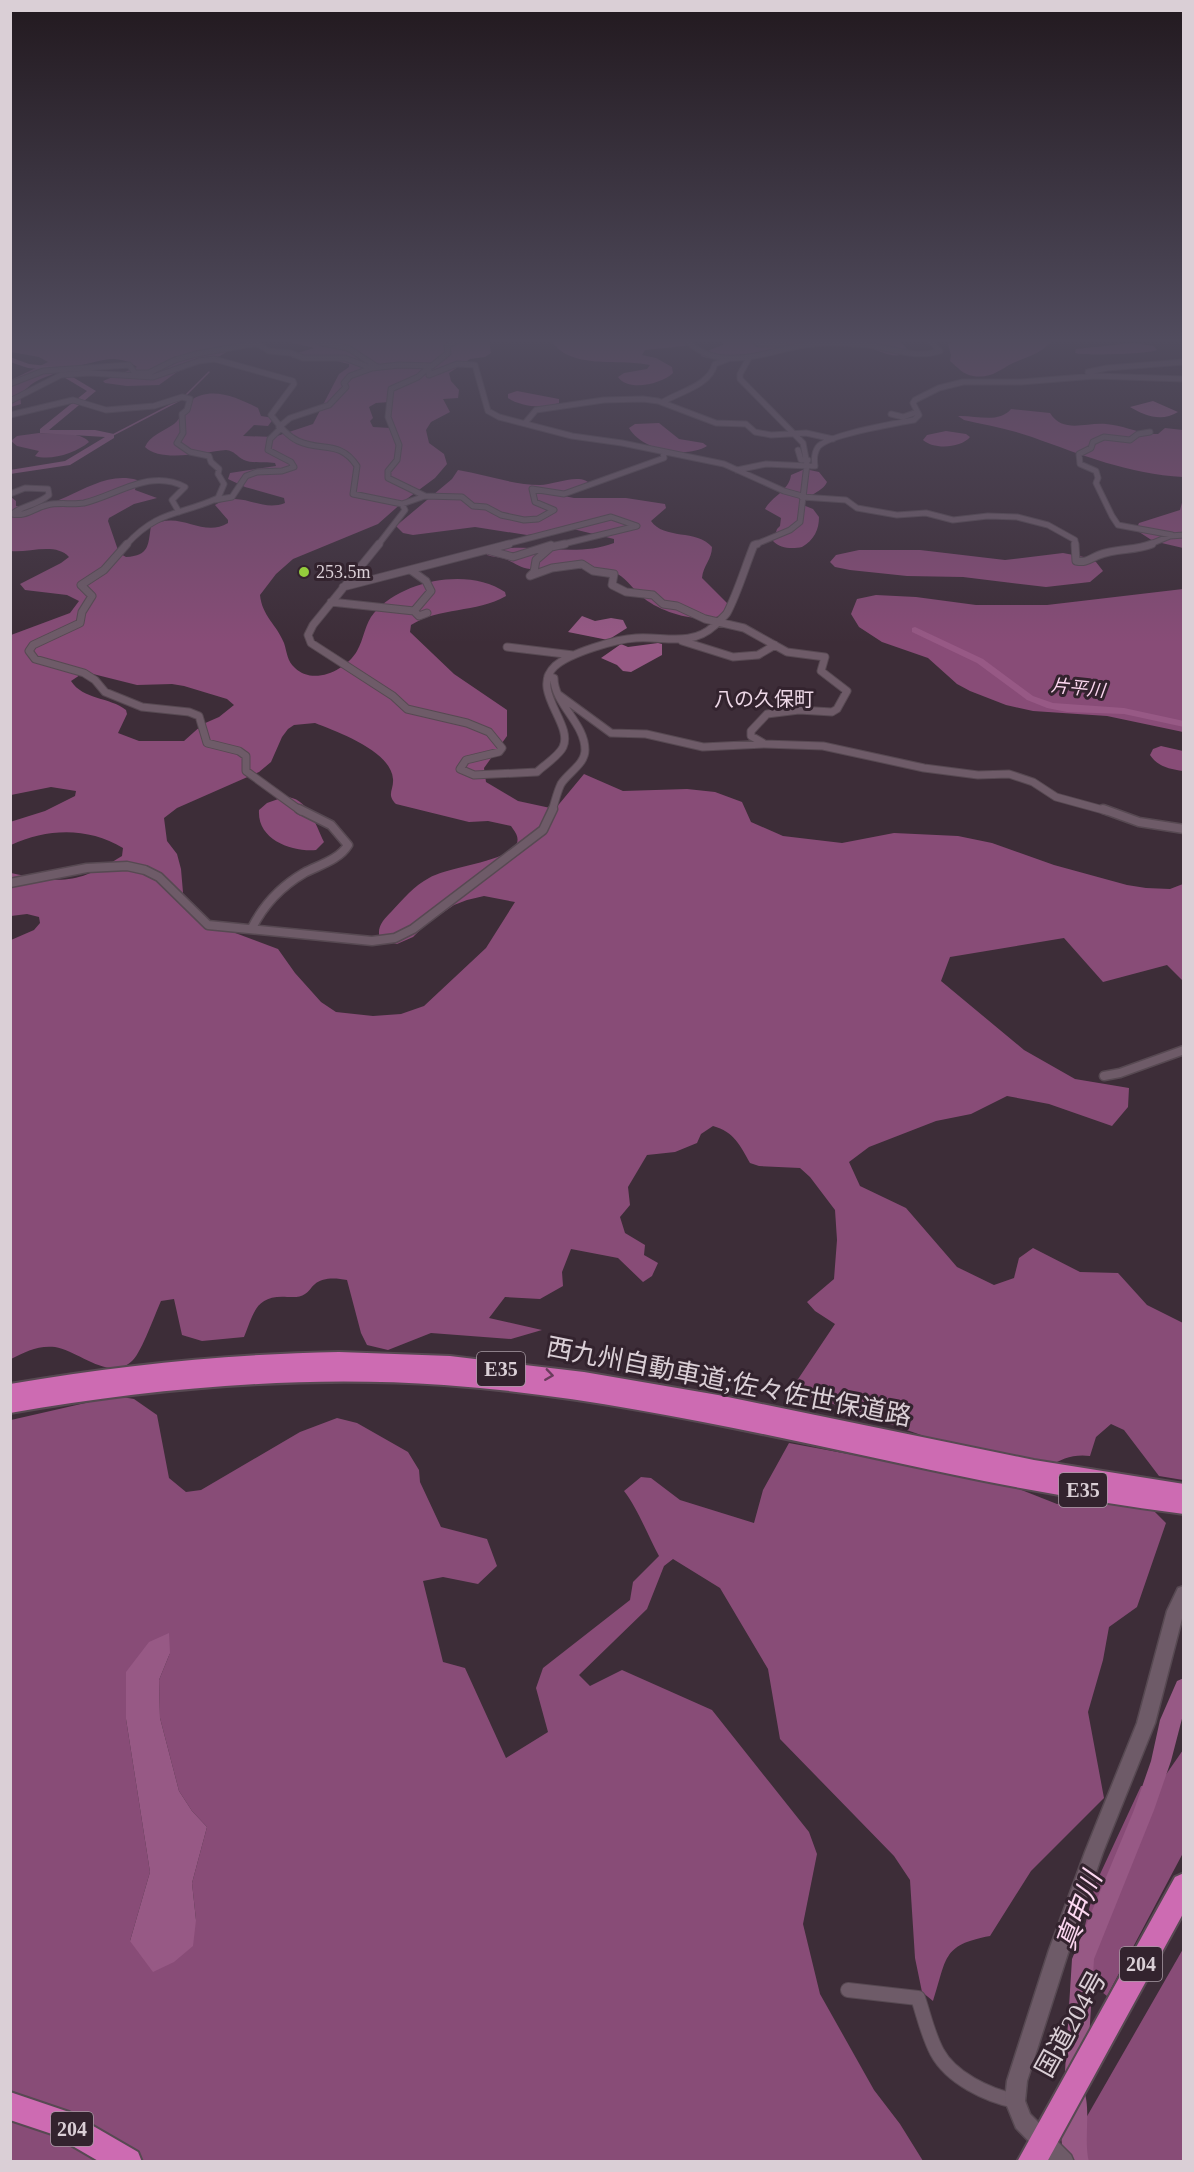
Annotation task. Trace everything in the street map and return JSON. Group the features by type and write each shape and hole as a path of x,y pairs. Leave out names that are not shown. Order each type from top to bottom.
{"highway":[{"name":"西九州自動車道;佐々佐世保道路","path":"10,1392 128,1372 207,1365 363,1360 449,1364 521,1371 659,1392 985,1466 1055,1485 1184,1505"},
{"name":"西九州自動車道;佐々佐世保道路","path":"10,1406 126,1386 207,1378 273,1374 444,1377 656,1406 985,1466 1184,1493"},
{"name":"国道204号","path":"1043,2142 1184,1886"},
{"name":"204","path":"10,2106 59,2122 128,2162"}],"street":[{"path":"179,440 177,443 189,452 209,456 211,462 219,469 218,474 224,484 222,492 215,500 204,506 162,516 131,537 105,570 86,578 81,585 92,596 82,612 80,623 33,645 29,651 34,659 84,673 95,680 105,692 142,707 189,712 199,716 207,742 239,751 246,756 246,771 269,785 300,810 329,822 340,830 348,845 344,853 285,884 259,911 252,928"},
{"path":"215,500 230,499 235,494 241,480 247,475 283,471 294,467 291,462 268,450 270,440"},
{"path":"299,440 335,447 348,454 357,466 353,494 362,498 402,504 425,496 462,497 473,506 486,507 501,515 532,520 554,510 535,502 532,489 562,494 570,492 595,481 664,458 663,452"},
{"path":"397,440 399,445 397,460 388,471 388,478 425,496"},
{"path":"597,440 717,463 802,497 846,500 857,508 897,515 926,513 953,520 988,516 1027,519 1048,525 1076,540 1074,553 1076,561 1085,563 1099,553 1136,549 1172,535 1184,535"},
{"path":"402,504 405,510 402,515 331,602 308,635 316,648 393,696 407,709 467,723 489,732 499,741 502,748 499,752 466,760 460,769 465,773 500,775 537,772 563,747 565,732 550,702 548,676 558,664 578,655 636,638 680,639 696,638 705,634 726,614 754,545 799,525 809,464 800,440"},
{"path":"798,450 801,460 815,466 814,456 817,447 832,440"},
{"path":"1096,440 1091,448 1079,454 1078,459 1080,464 1096,471 1098,478 1096,483 1115,523 1125,528 1162,530 1172,535"},
{"path":"737,470 766,464 809,464"},
{"path":"10,494 16,490 31,487 48,489 49,495 38,504 17,510 12,514 21,516 44,505 82,503 128,486 173,481 185,487 172,500 179,512"},
{"path":"344,587 611,517 637,526 551,547 536,558 532,566 534,572 530,576 552,568 582,564 593,571 614,574 612,585 615,588 640,596 653,595 663,604 677,606 716,623 744,628 787,652 819,654 825,657 821,670 847,691 837,709 832,712 799,710 766,714 752,731 751,736 764,744"},
{"path":"487,550 513,557 544,546 551,545 551,547"},
{"path":"412,571 426,581 431,591 414,611"},
{"path":"331,602 414,611 419,616 428,613"},
{"path":"680,639 684,643 733,657 758,655 775,645"},
{"path":"507,647 578,655"},
{"path":"10,883 99,867 136,866 159,877 190,906 198,919 208,925 380,941 395,938 439,911 549,823 559,788 585,756 586,748 584,739 556,694 554,678 548,676"},
{"path":"556,694 611,733 646,735 697,747 764,744 823,746 924,768 978,775 1009,774 1022,777 1056,796 1088,804 1139,822 1184,830"},
{"path":"1104,1076 1120,1073 1184,1050"},
{"path":"1064,2162 1023,2121 1016,2101 1017,2081 1059,1950 1094,1852 1146,1723 1175,1611 1184,1593"},
{"path":"848,1990 918,1998 937,2054 952,2071 989,2093 1004,2100 1016,2101"}],"shaded area":[{"path":"150,440 428,440 444,454 447,464 435,478 378,524 293,559 276,574 260,595 261,602 284,643 290,662 303,673 320,676 338,669 352,658 374,613 401,592 418,585 455,579 490,584 505,592 506,596 482,605 422,619 411,625 410,632 454,674 507,710 507,736 484,768 486,782 518,801 555,809 584,774 623,791 687,789 715,792 742,802 751,822 783,836 842,843 894,833 958,836 992,843 1054,865 1127,885 1170,889 1183,884 1183,981 1167,965 1103,982 1064,938 950,957 941,981 1024,1050 1075,1079 1129,1088 1128,1107 1112,1126 1049,1104 1007,1096 971,1114 936,1121 869,1147 849,1162 860,1186 906,1208 957,1267 994,1285 1014,1278 1019,1258 1033,1248 1080,1272 1118,1273 1147,1305 1183,1323 1183,1480 1159,1476 1124,1430 1111,1424 1096,1437 1090,1456 1061,1460 1019,1489 1057,1504 1080,1499 1151,1508 1166,1523 1137,1607 1109,1627 1103,1660 1088,1712 1104,1798 1031,1871 990,1936 962,1944 948,1956 933,2001 922,1992 915,1958 910,1880 894,1856 780,1739 768,1669 720,1588 673,1559 664,1566 647,1609 579,1675 590,1686 622,1670 712,1710 809,1832 817,1854 803,1924 820,1994 874,2090 900,2124 923,2161 11,2161 11,1420 116,1396 134,1399 157,1415 169,1478 186,1492 201,1490 300,1432 337,1418 357,1423 408,1452 419,1470 420,1482 441,1527 487,1539 497,1566 478,1584 443,1577 423,1581 443,1662 465,1668 506,1758 548,1732 536,1688 543,1668 630,1600 633,1582 659,1556 624,1491 641,1477 651,1478 680,1500 754,1523 763,1490 789,1443 924,1468 938,1441 813,1397 793,1406 786,1397 835,1324 815,1311 807,1302 834,1279 837,1240 835,1210 810,1177 800,1168 759,1166 750,1163 731,1136 713,1126 701,1134 697,1143 675,1152 647,1155 628,1187 630,1205 620,1217 625,1233 645,1245 644,1255 658,1263 652,1276 643,1282 618,1258 571,1249 562,1272 563,1286 540,1299 505,1297 489,1318 542,1330 511,1339 431,1333 388,1350 367,1345 361,1333 347,1280 330,1279 318,1282 301,1296 277,1297 262,1302 254,1313 244,1337 202,1341 182,1335 174,1299 161,1301 140,1349 133,1360 124,1366 105,1367 55,1347 37,1348 11,1359 11,940 34,930 40,923 39,917 27,914 11,916 11,873 56,880 81,877 122,856 123,848 96,836 68,832 39,835 11,845 10,822 45,811 75,796 76,791 51,787 11,795 11,635 70,613 79,601 67,595 25,590 20,584 69,557 57,550 49,549 11,551 11,497 16,501 16,506 35,506 54,502 109,480 127,478 137,480 135,490 157,498 134,504 109,518 108,521 119,553 126,557 144,551 151,526 162,522 181,522 209,528 228,523 215,505 224,500 242,500 267,505 285,503 284,498 245,487 228,479 230,473 276,466 275,463 248,461 226,450 172,456 152,452 145,447","holes":["93,674 137,685 184,686 227,699 234,705 219,717 203,724 184,741 139,741 118,733 127,714 126,710 82,692 71,681 80,675","315,723 349,737 374,751 390,769 393,779 391,797 396,804 469,822 488,821 511,826 516,834 517,843 504,855 438,874 424,881 386,917 379,931 380,939 397,944 413,937 425,925 454,905 467,900 484,896 515,902 486,948 424,1006 401,1014 373,1016 336,1012 321,1002 295,973 278,949 214,925 184,904 181,869 177,854 167,841 164,818 177,808 259,772 271,762 288,729 294,725","170,1653 159,1680 160,1718 179,1791 192,1811 207,1827 192,1883 196,1920 130,1941 150,1872 126,1719"]},
{"path":"641,440 687,440 707,446 688,452 676,452 653,447"},
{"path":"924,440 967,440 947,446"},
{"path":"1042,440 1183,440 1183,477 1125,468"},
{"path":"11,441 89,442 70,453 56,457 41,457 35,456 39,451 17,446"},
{"path":"805,469 819,472 827,482 803,505 813,509 819,517 818,526 813,538 802,547 783,547 773,541 781,518 765,509 784,489 791,475"},
{"path":"458,470 530,485 582,480 592,486 564,496 626,498 665,504 666,508 651,521 657,527 664,531 698,538 706,541 712,547 702,578 728,604 723,615 702,618 669,612 649,602 625,579 613,572 593,569 530,569 487,555 486,552 518,548 582,549 614,543 614,539 573,529 527,535 475,527 413,535 403,533 396,526 452,479"},
{"path":"1183,499 1183,548 1153,541 1136,530 1139,523 1180,510"},
{"path":"859,550 920,550 1005,560 1063,553 1096,562 1103,571 1090,582 1046,587 963,577 907,576 850,570 835,567 830,562 836,555"},
{"path":"1183,589 1183,732 1107,716 1033,711 1006,705 957,684 928,658 882,642 859,627 851,614 857,599 876,595 916,597 976,605 1047,605"},
{"path":"582,616 595,621 611,618 623,620 627,628 608,640 568,632"},
{"path":"621,644 628,647 662,644 662,655 631,672 623,671 617,665 601,658"},
{"path":"1161,746 1183,751 1183,771 1165,767 1153,759 1150,755 1153,749"},
{"path":"284,797 299,801 309,812 324,842 316,850 287,846 278,842 264,829 259,810 267,803"},
{"path":"169,1633 170,1653 159,1680 160,1718 179,1791 192,1811 207,1827 192,1883 196,1920 193,1946 174,1962 153,1972 130,1941 150,1872 126,1719 126,1672 149,1642"},
{"path":"1183,1750 1183,1853 1107,1996 1074,1970 1095,1885 1141,1786 1158,1786"},
{"path":"1183,1949 1183,2161 1084,2161 1078,2132"}],"waterway":[{"path":"10,472 67,463 104,440"},
{"name":"片平川","path":"915,630 980,661 1030,698 1051,706 1067,709 1124,711 1184,724"},
{"name":"真申川","path":"1076,2071 1083,1959 1144,1810 1161,1761 1170,1720 1184,1687"},
{"name":"真申川","path":"1075,2096 1073,2146 1077,2162"}],"place":[{"name":"253.5m","path":"304,572"}],"district":[{"name":"八の久保町","path":"764,699"}]}
